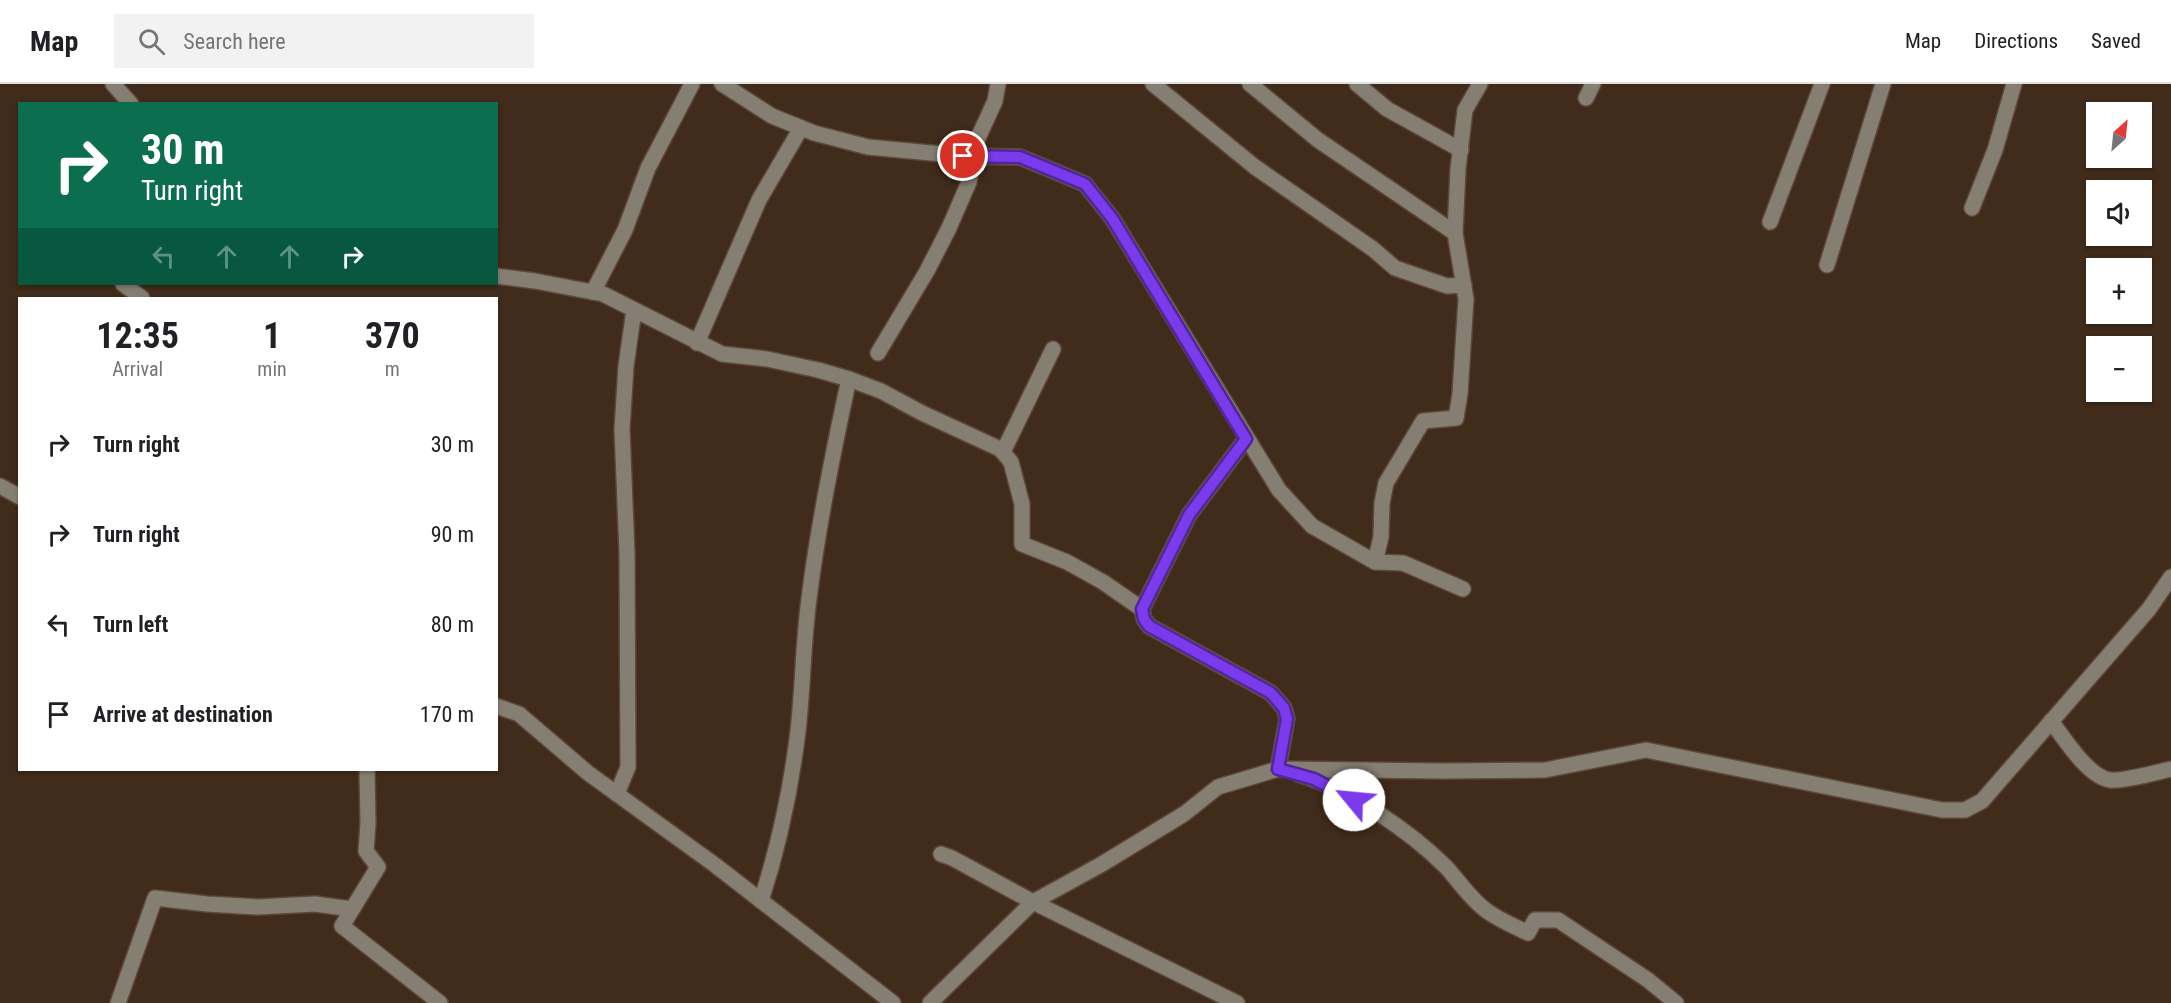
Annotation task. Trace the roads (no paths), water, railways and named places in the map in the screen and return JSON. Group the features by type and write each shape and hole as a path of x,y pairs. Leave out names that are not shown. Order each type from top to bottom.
{"street":[{"path":"113,84 129,102"},
{"path":"593,292 626,230 648,168 692,84"},
{"path":"722,84 772,116 801,128 868,147 963,156 1020,157 1085,184 1112,218 1279,490 1312,526 1375,562 1403,563 1463,588"},
{"path":"878,353 906,309 949,228 969,182 978,138 995,101 998,84"},
{"path":"1153,84 1255,167 1373,249 1395,268 1446,286 1464,285"},
{"path":"1250,84 1318,140 1455,233"},
{"path":"1357,84 1387,109 1461,150"},
{"path":"1375,562 1381,537 1382,503 1386,483 1422,421 1456,418 1466,299 1455,233 1465,110 1480,84"},
{"path":"1770,222 1822,84"},
{"path":"1827,265 1882,84"},
{"path":"1972,207 1995,150 2014,84"},
{"path":"697,343 759,200 801,128"},
{"path":"498,276 603,294 722,354 766,359 849,379 881,391 922,413 1000,449 1011,462 1022,504 1022,544 1067,562 1103,582 1142,609"},
{"path":"124,285 141,297"},
{"path":"617,794 628,767 627,553 622,429 626,366 634,310"},
{"path":"1003,452 1053,349"},
{"path":"761,901 779,840 790,791 798,729 802,658 819,520 849,379"},
{"path":"1246,439 1189,515 1142,609 1144,619 1149,626 1271,693 1284,708 1287,719 1278,769"},
{"path":"0,486 18,496"},
{"path":"930,1003 1034,902 1184,814 1218,787 1278,769 1545,770 1646,750 1942,810 1965,810 1982,801 2149,609 2171,577"},
{"path":"498,707 519,714 588,773 761,901 893,1003"},
{"path":"2050,721 2091,771 2101,777 2111,780 2171,769"},
{"path":"1278,769 1314,779 1375,811 1400,828 1444,866 1486,910 1528,933 1535,920 1558,920 1648,980 1676,1003"},
{"path":"367,771 366,851 378,867 342,926 440,1003"},
{"path":"941,855 952,858 1034,902 1237,1003"},
{"path":"118,1003 155,898 258,907 315,904 352,909"}]}
